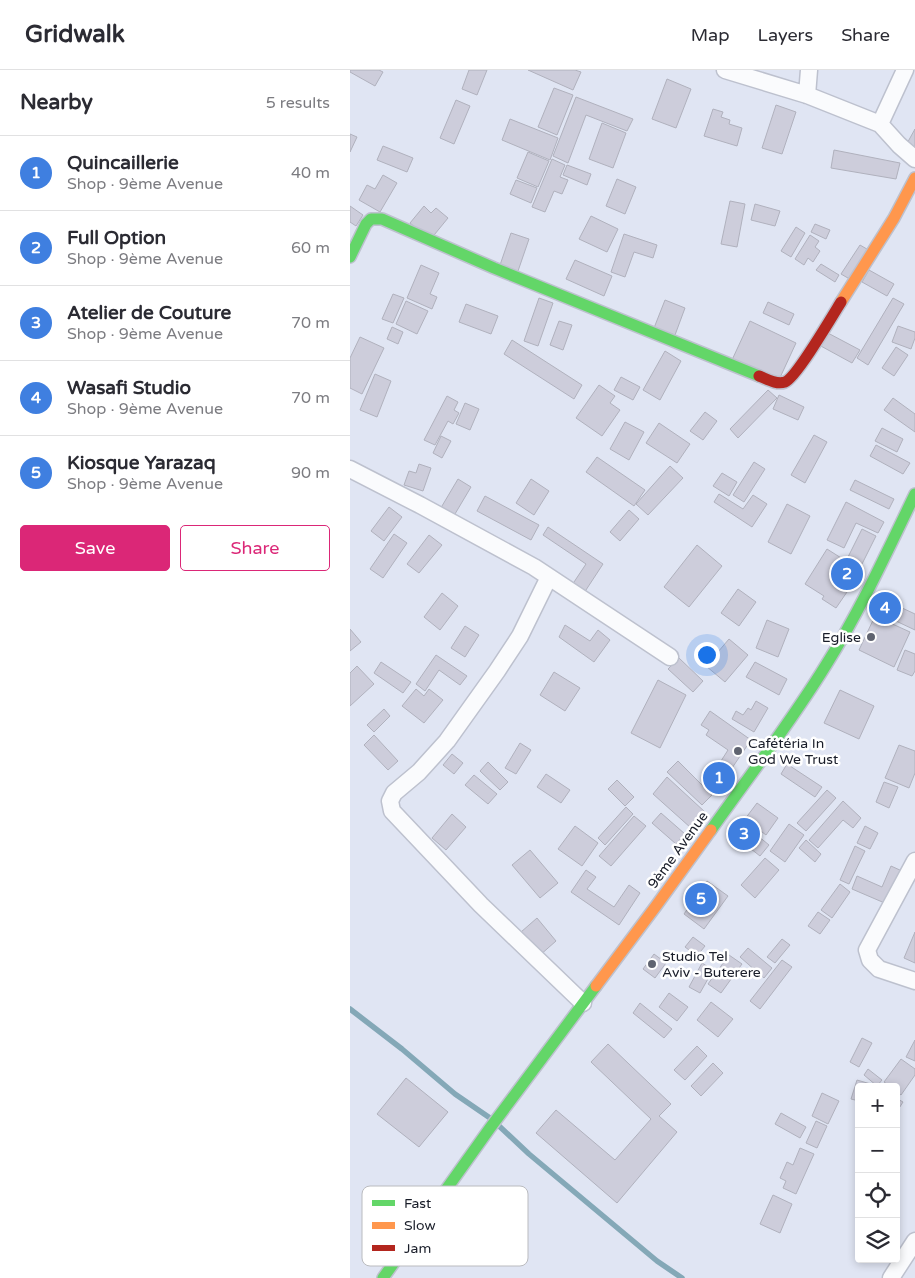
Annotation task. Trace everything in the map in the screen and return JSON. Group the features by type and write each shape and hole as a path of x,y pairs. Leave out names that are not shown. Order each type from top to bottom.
{"street":[{"path":"725,70 807,95 880,124 915,159"},
{"path":"807,95 809,70"},
{"path":"880,124 905,70"},
{"path":"350,257 366,224 371,219 382,219 494,268 774,382 782,383 788,381 808,355 894,218 915,178"},
{"path":"350,469 534,567 670,657"},
{"name":"9ème Avenue","path":"449,1186 791,718 826,666 860,607 915,494"},
{"path":"549,577 520,636 497,671 447,740 419,772 394,793 390,801 392,811 481,905 582,1003"},
{"path":"915,861 867,950 870,960 878,969 915,981"},
{"path":"890,1278 915,1241"},
{"name":"9ème Avenue","path":"383,1278 392,1266"}],"building":[{"path":"350,70 379,70 383,72 375,86 350,72"},
{"path":"469,70 487,70 477,95 462,89"},
{"path":"528,70 575,70 581,72 573,90"},
{"path":"667,79 691,89 676,128 652,119"},
{"path":"554,88 573,95 557,135 538,127"},
{"path":"576,97 633,119 627,131 586,115 568,163 553,156"},
{"path":"456,100 470,106 454,144 440,138"},
{"path":"776,105 796,112 782,154 762,148"},
{"path":"713,109 723,112 721,117 730,120 729,124 742,128 737,146 704,136"},
{"path":"510,119 558,138 550,160 502,140"},
{"path":"602,123 626,133 613,168 589,159"},
{"path":"915,129 915,152 905,147"},
{"path":"350,134 357,137 350,152"},
{"path":"383,146 413,158 407,172 377,160"},
{"path":"834,150 900,163 896,179 831,168"},
{"path":"528,152 549,161 538,187 517,178"},
{"path":"552,159 565,165 560,177 568,180 562,194 554,191 545,212 532,207"},
{"path":"567,165 591,174 587,185 563,175"},
{"path":"383,175 397,183 380,212 359,200 367,185 375,189"},
{"path":"617,179 636,187 625,214 606,206"},
{"path":"516,180 537,188 531,203 510,194"},
{"path":"730,201 745,204 737,247 721,244"},
{"path":"755,204 780,211 775,226 751,220"},
{"path":"350,206 363,215 356,226 350,222"},
{"path":"424,206 431,213 436,208 448,218 430,240 410,223"},
{"path":"591,216 618,229 607,252 579,239"},
{"path":"815,224 830,230 826,239 811,232"},
{"path":"796,227 805,233 791,257 781,251"},
{"path":"511,233 529,239 517,274 499,268"},
{"path":"624,234 657,245 653,258 634,252 625,277 611,272"},
{"path":"810,235 819,241 815,247 820,251 813,262 808,258 804,265 795,259"},
{"path":"860,245 872,252 853,281 841,274"},
{"path":"575,260 612,276 604,296 566,279"},
{"path":"821,264 839,275 835,282 816,270"},
{"path":"421,265 439,273 430,294 437,297 432,309 407,298"},
{"path":"869,270 894,284 887,296 862,282"},
{"path":"393,294 404,298 393,323 382,319"},
{"path":"539,298 553,303 538,346 524,341"},
{"path":"893,298 904,304 868,365 857,358"},
{"path":"665,300 685,308 675,335 654,328"},
{"path":"406,301 428,311 417,334 396,324"},
{"path":"768,302 794,314 789,325 763,313"},
{"path":"466,304 498,316 491,334 459,322"},
{"path":"559,321 572,325 563,350 550,345"},
{"path":"750,321 796,343 778,382 732,360"},
{"path":"898,326 915,332 911,349 892,342"},
{"path":"392,327 403,332 398,344 387,339"},
{"path":"826,332 860,350 852,363 819,345"},
{"path":"360,337 384,348 362,394 350,388 350,358"},
{"path":"512,340 582,385 574,399 504,354"},
{"path":"896,347 908,355 894,376 882,368"},
{"path":"665,351 681,361 660,400 643,390"},
{"path":"375,374 391,381 377,417 360,410"},
{"path":"621,377 640,387 633,400 614,390"},
{"path":"599,385 615,396 610,403 620,410 602,436 576,418"},
{"path":"768,390 777,398 738,438 730,429"},
{"path":"779,395 804,407 798,420 773,409"},
{"path":"447,396 458,402 454,410 459,413 453,424 448,421 435,445 424,440"},
{"path":"893,398 915,414 915,432 884,410"},
{"path":"465,403 479,409 470,430 456,424"},
{"path":"705,412 717,421 703,440 690,431"},
{"path":"625,422 644,432 629,460 610,449"},
{"path":"659,423 690,444 677,463 646,443"},
{"path":"882,428 903,439 897,452 875,441"},
{"path":"814,435 827,442 805,483 791,475"},
{"path":"441,436 451,441 442,458 433,453"},
{"path":"876,445 910,463 903,474 870,456"},
{"path":"597,457 645,490 634,506 586,472"},
{"path":"754,462 765,469 744,502 733,495"},
{"path":"419,464 431,468 423,491 404,485 409,471 416,473"},
{"path":"670,466 683,478 648,515 636,504"},
{"path":"722,473 737,482 729,496 713,486"},
{"path":"458,479 471,487 452,519 439,511"},
{"path":"531,479 549,491 534,515 516,503"},
{"path":"855,480 894,499 889,509 850,490"},
{"path":"719,494 743,509 753,495 767,504 752,527 714,502"},
{"path":"485,496 539,525 531,540 477,511"},
{"path":"846,502 884,522 878,533 856,523 844,548 827,540"},
{"path":"787,504 810,516 791,554 768,542"},
{"path":"389,507 402,517 384,541 371,531"},
{"path":"629,510 639,519 620,541 610,532"},
{"path":"548,527 603,564 584,593 572,585 586,564 543,535"},
{"path":"862,529 876,536 862,564 848,557"},
{"path":"394,534 407,543 383,578 370,569"},
{"path":"429,535 442,545 419,573 407,564"},
{"path":"697,545 722,566 689,607 664,587"},
{"path":"827,549 857,568 848,582 840,576 835,584 847,592 836,608 822,599 824,596 805,584"},
{"path":"738,589 756,602 739,626 721,613"},
{"path":"442,593 458,606 440,630 424,617"},
{"path":"885,600 915,614 915,630 879,613"},
{"path":"875,616 910,632 894,667 859,650"},
{"path":"767,620 789,629 778,657 756,648"},
{"path":"565,625 590,641 598,630 610,640 594,662 559,637"},
{"path":"465,626 479,635 465,657 451,648"},
{"path":"350,629 361,642 350,651"},
{"path":"729,639 748,655 725,682 706,666"},
{"path":"905,650 915,654 915,671 912,676 897,670"},
{"path":"436,655 467,676 460,685 439,670 425,691 416,684"},
{"path":"679,658 703,681 693,692 668,669"},
{"path":"381,662 411,682 403,693 374,673"},
{"path":"755,662 787,679 779,695 746,677"},
{"path":"357,666 374,684 350,706 350,673"},
{"path":"554,672 580,688 565,711 540,695"},
{"path":"658,680 686,695 660,748 631,733"},
{"path":"416,689 424,696 429,689 443,700 424,723 402,706"},
{"path":"840,690 874,706 859,739 824,723"},
{"path":"756,701 768,708 754,732 732,719 736,711 743,715 748,708 751,710"},
{"path":"384,709 390,716 374,732 367,725"},
{"path":"710,711 751,740 732,768 721,761 728,750 706,735 709,730 701,725"},
{"path":"374,735 398,761 388,770 364,745"},
{"path":"520,743 531,750 516,774 505,768"},
{"path":"899,745 915,751 915,773 909,788 885,778"},
{"path":"452,754 463,763 454,774 443,765"},
{"path":"678,761 712,795 702,805 667,772"},
{"path":"721,761 732,768 716,791 706,783"},
{"path":"488,762 508,782 500,790 480,771"},
{"path":"787,764 822,787 815,797 781,774"},
{"path":"546,774 570,790 561,803 537,787"},
{"path":"474,775 497,794 488,804 465,785"},
{"path":"667,777 705,812 691,828 653,794"},
{"path":"617,780 634,797 625,806 608,789"},
{"path":"884,782 898,787 889,808 876,802"},
{"path":"827,790 836,798 806,831 797,823"},
{"path":"843,801 861,818 853,828 843,820 818,848 809,840"},
{"path":"757,803 778,818 766,835 745,819"},
{"path":"626,807 633,814 605,845 598,838"},
{"path":"661,813 685,834 676,844 652,823"},
{"path":"452,814 466,827 446,850 432,838"},
{"path":"634,816 646,826 611,866 599,856"},
{"path":"789,824 804,835 785,862 770,851"},
{"path":"575,826 598,843 582,866 558,849"},
{"path":"746,826 769,845 760,856 737,838"},
{"path":"865,826 878,833 870,849 857,843"},
{"path":"806,840 821,854 815,862 799,848"},
{"path":"855,846 865,851 849,884 840,880"},
{"path":"530,850 558,883 540,898 512,865"},
{"path":"765,858 779,870 755,898 741,885"},
{"path":"891,866 902,871 887,904 852,889 857,876 882,887"},
{"path":"586,870 596,877 587,889 614,907 629,885 640,893 619,925 571,892"},
{"path":"707,881 728,896 704,929 684,914"},
{"path":"840,884 850,892 832,918 821,910"},
{"path":"818,912 830,920 820,934 808,926"},
{"path":"537,918 556,941 539,956 521,932"},
{"path":"915,932 915,963 904,958"},
{"path":"693,937 705,946 697,956 685,947"},
{"path":"782,939 790,945 775,963 767,957"},
{"path":"748,948 772,968 764,978 740,957"},
{"path":"654,954 666,963 655,978 643,969"},
{"path":"729,955 742,964 721,993 708,984"},
{"path":"782,960 792,967 760,1009 750,1001"},
{"path":"702,963 713,970 700,993 689,987"},
{"path":"669,993 688,1007 677,1021 659,1007"},
{"path":"711,1002 733,1019 718,1037 697,1020"},
{"path":"640,1003 672,1029 664,1038 633,1013"},
{"path":"862,1038 872,1043 859,1067 850,1062"},
{"path":"915,1040 915,1061 906,1057"},
{"path":"608,1044 671,1104 659,1116 677,1132 617,1203 536,1133 556,1110 615,1160 651,1119 591,1062"},
{"path":"697,1046 707,1056 685,1080 674,1070"},
{"path":"901,1059 915,1069 915,1075 901,1095 900,1083 884,1082"},
{"path":"713,1063 723,1073 701,1096 691,1086"},
{"path":"868,1069 882,1080 880,1083 873,1083 864,1075"},
{"path":"406,1078 448,1112 419,1147 377,1114"},
{"path":"857,1080 867,1083 856,1083"},
{"path":"855,1086 855,1100 851,1099"},
{"path":"822,1093 839,1101 828,1124 812,1116"},
{"path":"781,1113 806,1127 800,1138 775,1124"},
{"path":"816,1121 827,1126 817,1148 806,1143"},
{"path":"800,1148 814,1154 796,1194 783,1188 786,1181 780,1178 787,1162 793,1165"},
{"path":"773,1195 792,1204 780,1233 760,1224"}],"waterway":[{"path":"350,1009 402,1049 455,1094 490,1118"},
{"path":"497,1124 529,1154 657,1261 682,1278"}],"traffic: fast":[{"path":"350,257 366,224 371,219 382,219 494,268 759,376"},
{"path":"711,830 799,707 838,645 873,581 915,494"},
{"path":"449,1186 596,986"},
{"path":"383,1278 392,1266"}],"traffic: slow":[{"path":"841,302 894,218 915,178"},
{"path":"596,986 711,830"}],"traffic: jam":[{"path":"759,376 778,383 785,382 790,378 814,345 841,302"}],"place":[{"name":"Full Option","path":"847,574"},
{"name":"Wasafi Studio","path":"885,608"},
{"name":"Eglise","path":"871,637"},
{"name":"Cafétéria In God We Trust","path":"738,751"},
{"name":"Quincaillerie","path":"719,778"},
{"name":"Atelier de Couture","path":"744,834"},
{"name":"Kiosque Yarazaq","path":"701,899"},
{"name":"Studio Tel Aviv - Buterere","path":"652,964"}]}
